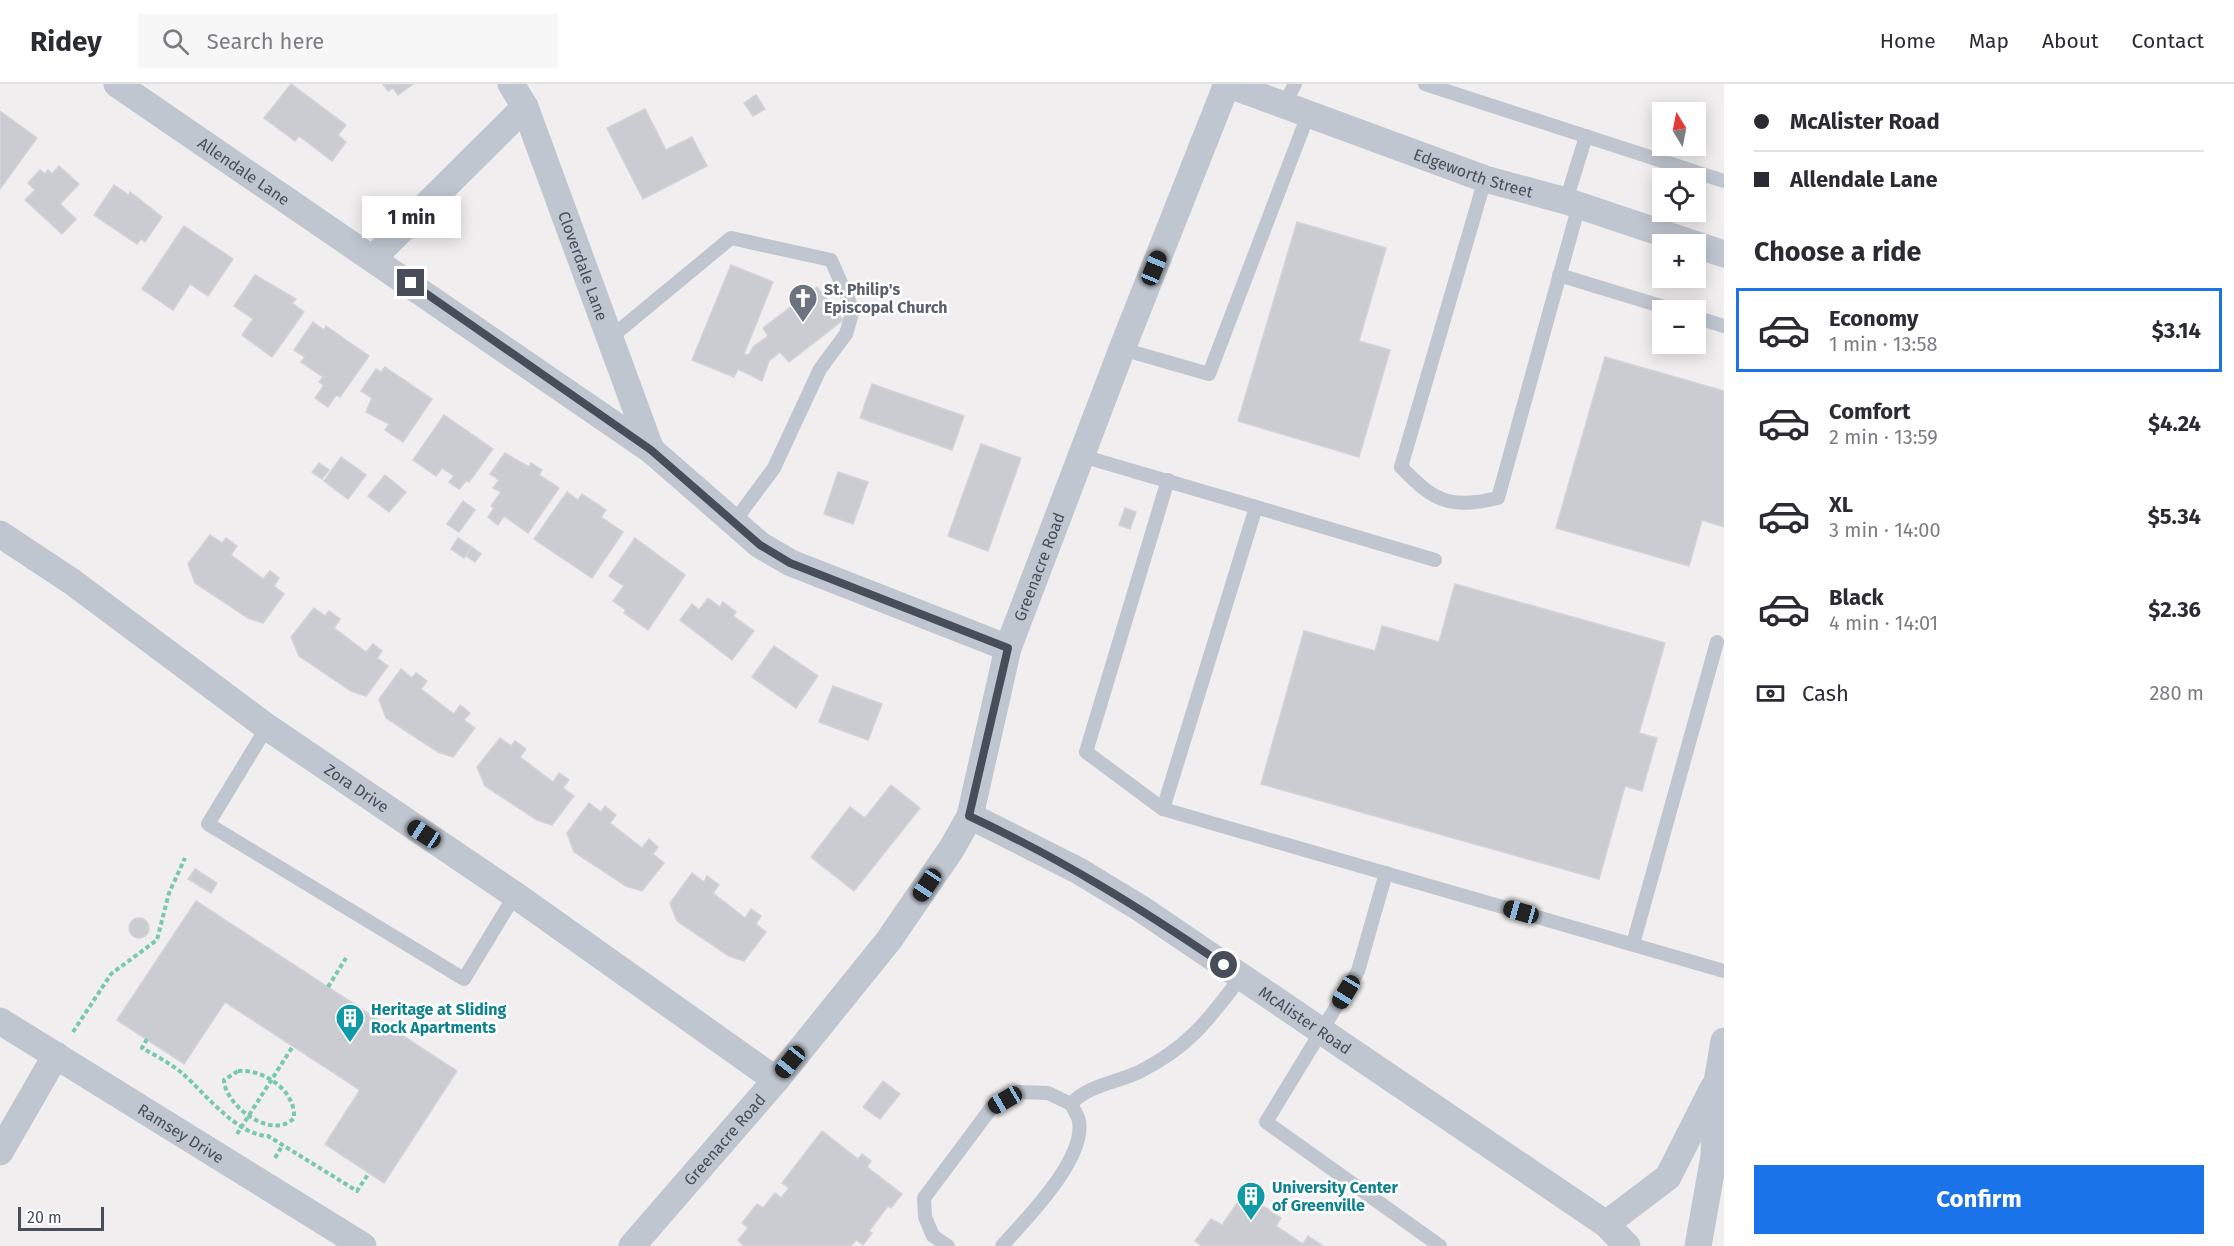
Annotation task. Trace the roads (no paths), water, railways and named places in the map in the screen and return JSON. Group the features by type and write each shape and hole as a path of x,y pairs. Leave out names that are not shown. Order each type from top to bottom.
{"street":[{"name":"Allendale Lane","path":"117,84 374,257 651,450 760,545 790,563 1008,648"},
{"name":"Cloverdale Lane","path":"511,84 525,107 651,450"},
{"name":"Edgeworth Street","path":"1227,84 1296,101 1485,179 1573,203 1724,254"},
{"name":"Greenacre Road","path":"632,1246 776,1080 889,940 952,848 969,816 1008,648 1122,349 1227,84"},
{"path":"374,257 525,107"},
{"name":"Zora Drive","path":"0,534 71,581 267,728 515,895 776,1080"},
{"name":"McAlister Road","path":"969,816 1079,871 1140,908 1606,1224 1627,1246"},
{"name":"Ramsey Drive","path":"0,1021 363,1246"},
{"path":"1698,1246 1713,1156 1717,1082 1724,1041"},
{"path":"0,1152 56,1055"},
{"path":"1606,1224 1668,1177 1717,1082"}],"lane":[{"path":"1425,84 1724,181"},
{"path":"1122,349 1209,374 1296,101"},
{"path":"1485,179 1401,467 1427,493 1466,505 1498,498 1559,275 1586,136"},
{"path":"610,338 730,238 831,260 853,310 846,334 820,369 774,468 734,522"},
{"path":"1559,275 1652,303"},
{"path":"1706,320 1724,326"},
{"path":"1082,456 1435,560"},
{"path":"1168,480 1086,752 1163,809 1724,971"},
{"path":"1163,809 1256,507"},
{"path":"1633,945 1718,642"},
{"path":"267,728 208,824 464,979 515,895"},
{"path":"1386,873 1358,971 1266,1122 1440,1246"},
{"path":"1071,1104 1081,1093 1140,1072 1187,1043 1241,977"},
{"path":"948,1246 933,1236 925,1217 924,1198 992,1107 1017,1092 1048,1094 1071,1104 1079,1121 1078,1137 1072,1157 1030,1215 1002,1246"}],"place":[{"name":"St. Philip's Episcopal Church","path":"803,324"},
{"name":"Heritage at Sliding Rock Apartments","path":"350,1044"},
{"name":"University Center of Greenville","path":"1251,1222"}]}
